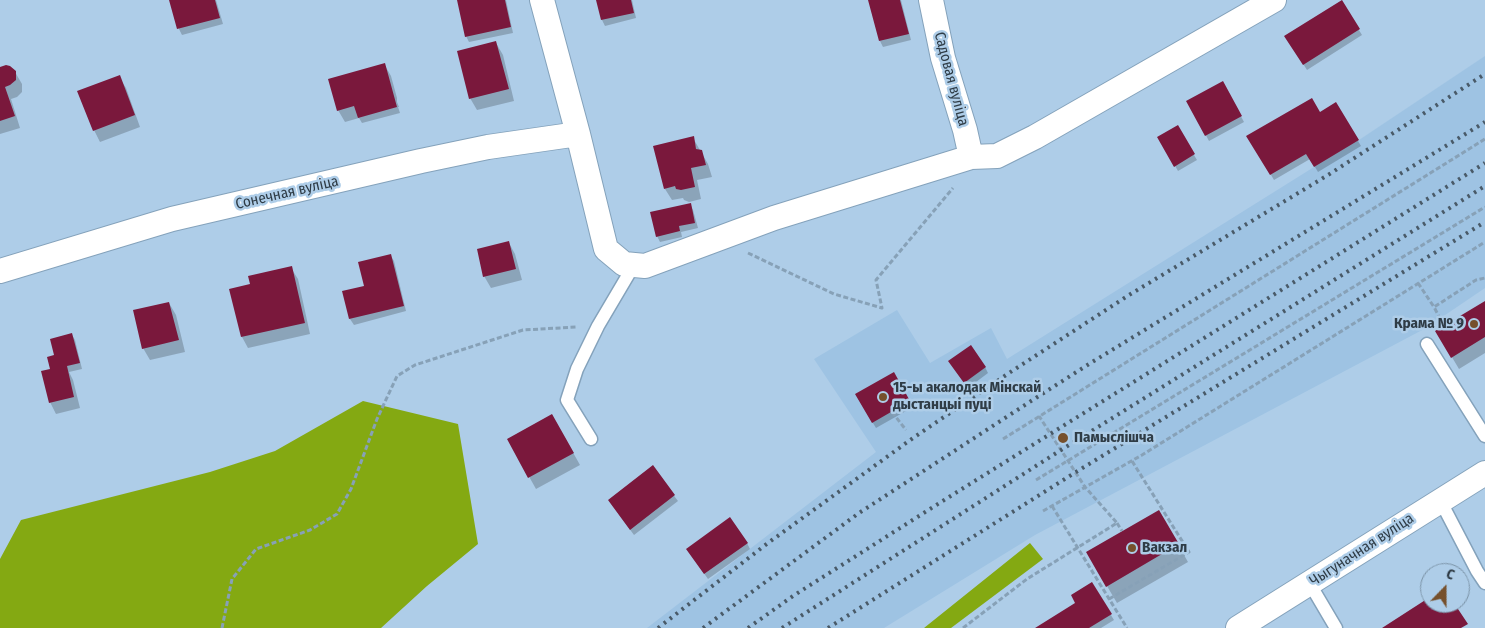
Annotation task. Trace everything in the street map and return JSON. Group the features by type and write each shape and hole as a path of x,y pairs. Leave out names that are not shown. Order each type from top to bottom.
{"street":[{"path":"542,0 578,134 606,249 624,264 645,266 774,218 971,157 997,156 1035,137 1274,0"},
{"name":"Садовая вуліца","path":"931,0 943,58 971,157"},
{"name":"Сонечная вуліца","path":"0,270 172,219 421,160 488,147 578,134"},
{"name":"Чыгуначная вуліца","path":"1238,628 1485,473"}],"lane":[{"path":"591,439 567,400 577,369 598,326 634,265"},
{"path":"1427,344 1485,436"},
{"path":"1440,500 1485,584"},
{"path":"1310,584 1336,628"}],"path":[{"path":"1003,438 1485,140"},
{"path":"720,237 758,259 834,294 882,308 876,280 951,192 971,157"},
{"path":"1036,480 1485,207"},
{"path":"1043,511 1132,461 1485,242"},
{"path":"1434,307 1476,280 1485,278"},
{"path":"1418,283 1444,326"},
{"path":"222,628 232,580 256,549 310,530 337,514 351,489 377,419 397,376 415,366 523,330 598,326"},
{"path":"892,412 906,430"},
{"path":"1039,416 1085,487 1122,531"},
{"path":"1109,599 1188,552 1132,461"},
{"path":"1052,506 1127,628"},
{"path":"963,628 1027,579 1117,523"}],"shaded area":[{"path":"1485,56 1485,288 1426,328 1035,535 884,628 647,628 876,452 814,359 897,310 930,363 991,328 1007,359 1359,140"}],"green space":[{"path":"363,401 458,424 478,544 427,586 381,628 0,628 0,559 21,520 210,472 275,451"},
{"path":"1030,543 1043,559 951,628 924,628"}],"building":[{"path":"169,0 215,0 220,18 177,29"},
{"path":"457,0 505,0 511,27 465,37"},
{"path":"596,0 631,0 634,13 601,20"},
{"path":"868,0 900,0 909,34 879,41"},
{"path":"1342,0 1360,29 1303,65 1284,36"},
{"path":"496,41 509,89 469,99 457,51"},
{"path":"385,63 397,107 358,118 354,106 337,111 328,79"},
{"path":"6,65 16,71 16,80 5,87 15,116 0,121 0,67"},
{"path":"120,75 135,115 93,131 77,91"},
{"path":"1223,81 1242,116 1205,136 1186,101"},
{"path":"1312,98 1320,112 1336,102 1359,140 1314,167 1306,154 1270,175 1246,136"},
{"path":"1178,125 1195,154 1174,167 1157,137"},
{"path":"694,136 696,149 702,150 706,165 691,168 695,187 681,190 676,189 675,186 664,189 653,146"},
{"path":"691,203 695,223 679,226 680,231 656,237 650,212"},
{"path":"509,241 516,269 483,277 477,249"},
{"path":"391,254 404,306 349,319 342,291 364,286 358,262"},
{"path":"292,266 305,323 241,337 229,289 250,284 248,276"},
{"path":"1485,301 1485,337 1451,358 1435,331"},
{"path":"169,302 179,340 142,349 133,310"},
{"path":"72,333 80,363 67,366 74,397 49,403 41,371 50,369 47,357 54,355 50,339"},
{"path":"971,345 986,367 964,383 948,361"},
{"name":"15-ы акалодак Мінскай дыстанцыі пуці","path":"894,372 910,401 872,423 855,394"},
{"path":"552,414 574,453 528,478 507,439"},
{"path":"653,465 675,495 630,530 608,500"},
{"name":"Вакзал","path":"1159,510 1179,544 1106,587 1086,552"},
{"path":"730,517 748,543 704,574 686,549"},
{"path":"1092,582 1112,614 1089,628 1035,628 1075,603 1071,595"},
{"path":"1420,603 1420,613 1461,613 1468,624 1461,628 1382,628"}],"railway":[{"path":"658,628 768,543 913,438 1009,373 1129,295 1328,175 1485,74"},
{"path":"703,628 859,513 1028,403 1485,122"},
{"path":"748,628 793,596 941,502 1485,163"},
{"path":"782,628 1061,450 1485,186"},
{"path":"828,628 1076,472 1485,222"}],"place":[{"name":"Крама № 9","path":"1474,324"},
{"name":"15-ы акалодак Мінскай дыстанцыі пуці","path":"883,397"},
{"name":"Памыслішча","path":"1063,438"},
{"name":"Вакзал","path":"1132,548"}]}
